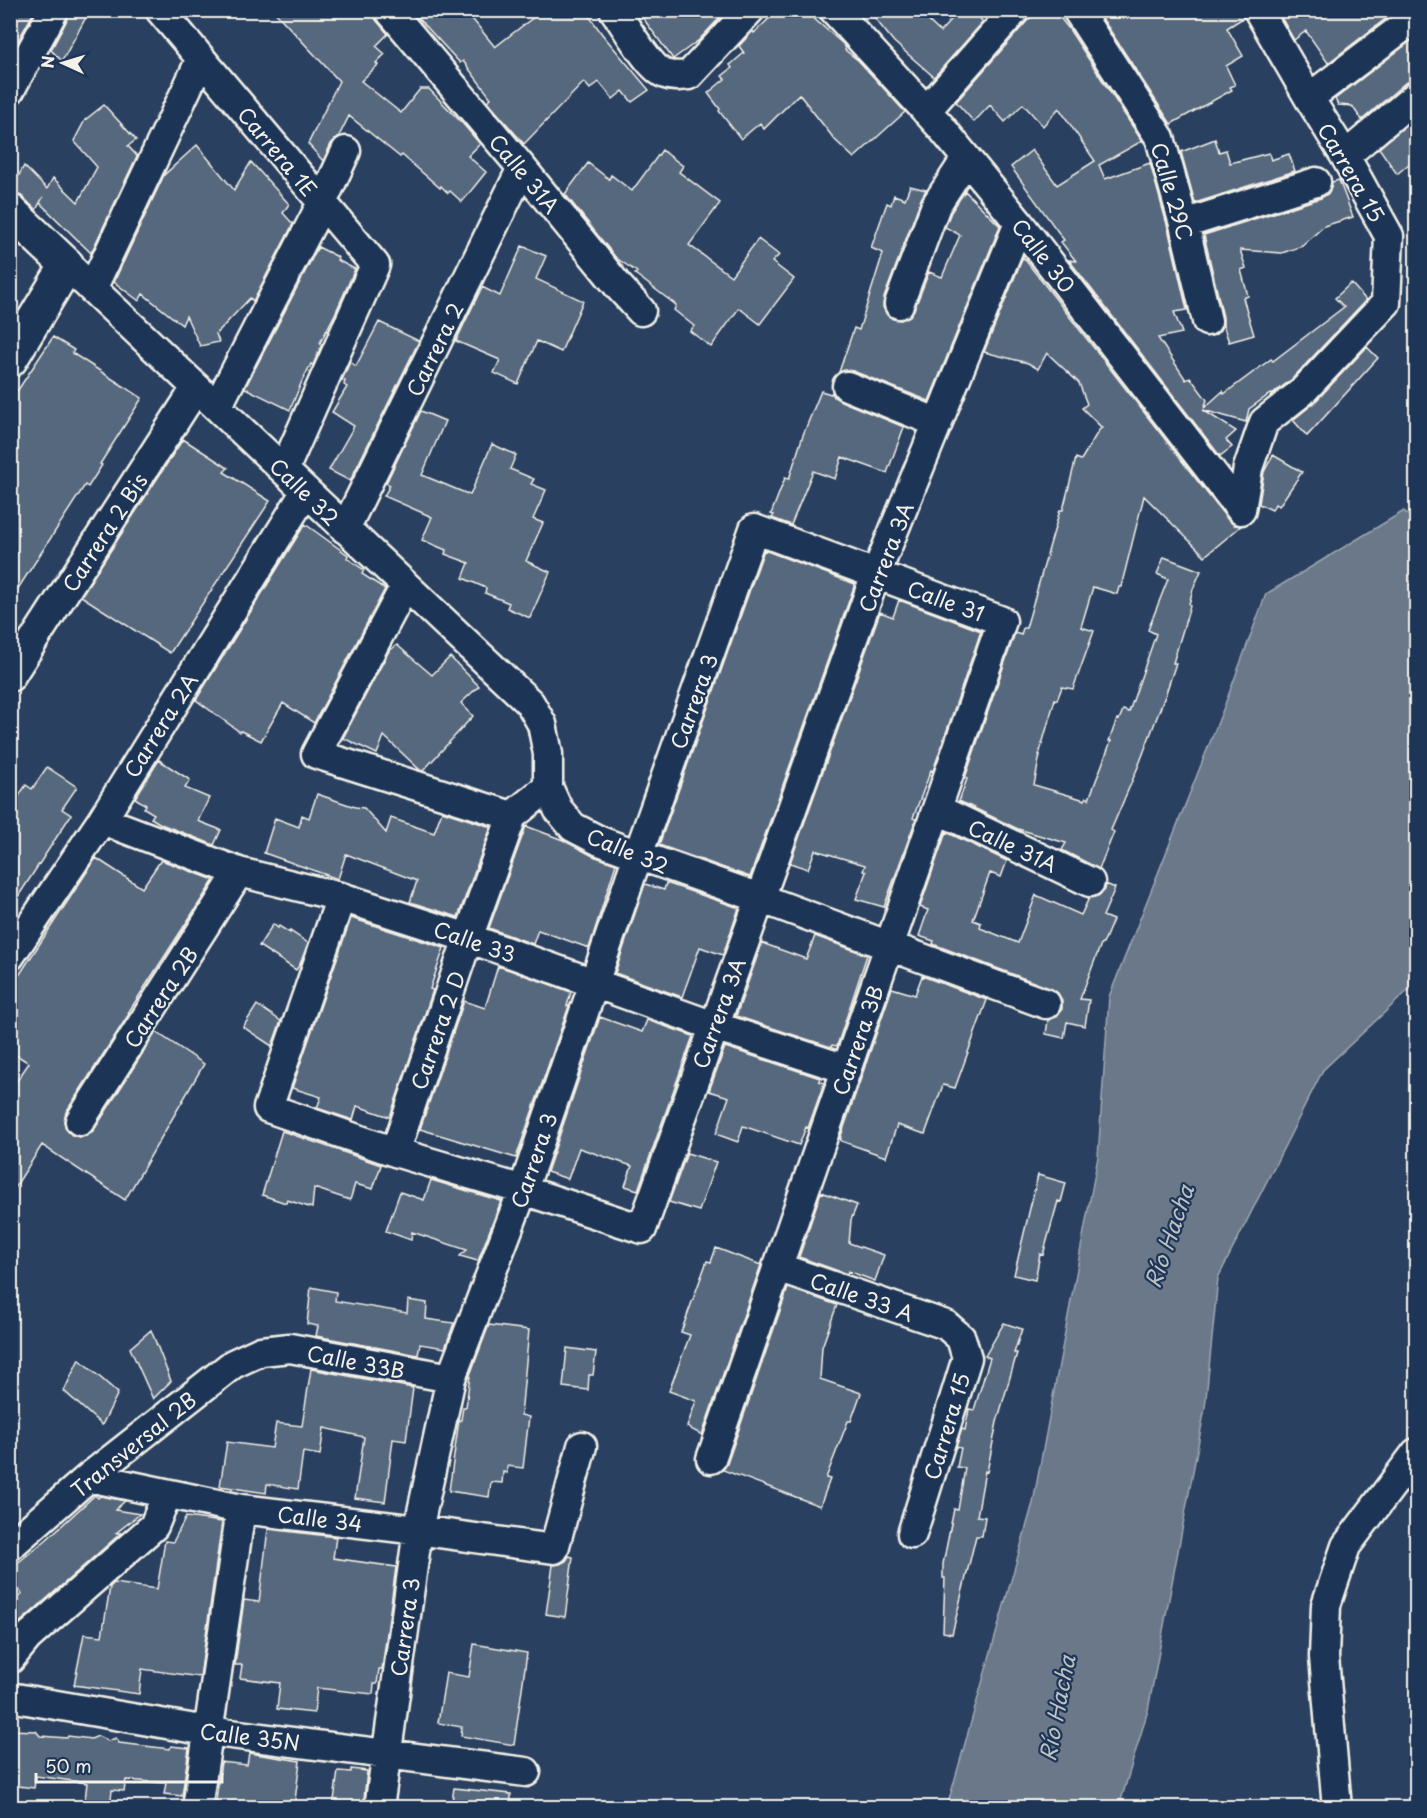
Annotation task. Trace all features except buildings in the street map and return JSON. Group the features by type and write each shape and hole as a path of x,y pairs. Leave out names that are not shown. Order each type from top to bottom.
{"street":[{"path":"10,90 54,10"},
{"path":"92,289 201,59 160,10"},
{"name":"Calle 31A","path":"389,10 619,288 641,311"},
{"path":"614,10 654,67 663,74 676,77 689,75 750,10"},
{"name":"Calle 30","path":"834,10 926,111 1019,223 1241,510"},
{"path":"926,111 1016,10"},
{"name":"Calle 29C","path":"1077,10 1160,138 1184,224 1207,321"},
{"name":"Carrera 15","path":"1241,510 1248,468 1264,422 1302,392 1386,303 1389,236 1345,156 1258,10"},
{"path":"1309,98 1416,17"},
{"name":"Carrera 1E","path":"201,59 375,265 284,470"},
{"path":"1345,156 1416,96"},
{"path":"217,407 322,203 346,151"},
{"path":"899,304 936,205 966,159"},
{"name":"Carrera 2","path":"345,529 522,168"},
{"path":"1184,224 1316,182"},
{"name":"Calle 32","path":"10,211 530,703 542,724 548,754 548,787 558,809 573,827 600,841 1046,1004"},
{"name":"Carrera 3A","path":"341,897 268,1108 395,1152 523,1190 642,1229 876,574 1019,223"},
{"path":"10,360 67,265"},
{"path":"847,386 938,423"},
{"name":"Carrera 2 Bis","path":"15,660 196,388"},
{"name":"Carrera 2A","path":"15,940 102,820 306,491"},
{"name":"Calle 31","path":"754,529 1002,621"},
{"name":"Carrera 3","path":"380,1808 418,1530 452,1378 523,1190 638,855 754,529"},
{"path":"405,586 316,754 512,816 548,787"},
{"name":"Carrera 3B","path":"711,1459 1002,621"},
{"name":"Calle 31A","path":"937,809 1090,882"},
{"name":"Carrera 2 D","path":"395,1152 512,816"},
{"name":"Calle 33","path":"102,820 239,872 341,897 468,938 714,1026 846,1069"},
{"name":"Carrera 2B","path":"80,1121 239,872"},
{"name":"Calle 33 A","path":"777,1267 946,1325"},
{"name":"Carrera 15","path":"912,1534 967,1358 961,1338 946,1325"},
{"name":"Calle 33B","path":"261,1351 290,1348 452,1378"},
{"name":"Transversal 2B","path":"10,1545 89,1477 233,1364 261,1351"},
{"name":"Calle 34","path":"89,1477 242,1509 554,1549 582,1446"},
{"path":"1337,1808 1324,1657 1326,1605 1346,1546 1416,1453"},
{"path":"10,1659 28,1637 154,1526 167,1494"},
{"path":"197,1808 242,1509"},
{"name":"Calle 35N","path":"10,1696 207,1731 526,1772"}],"water":[{"name":"Río Hacha","path":"1404,511 1416,524 1416,983 1323,1070 1218,1278 1205,1408 1148,1710 1119,1807 947,1807 1033,1503 1098,1157 1109,997 1224,707 1266,594"}]}
